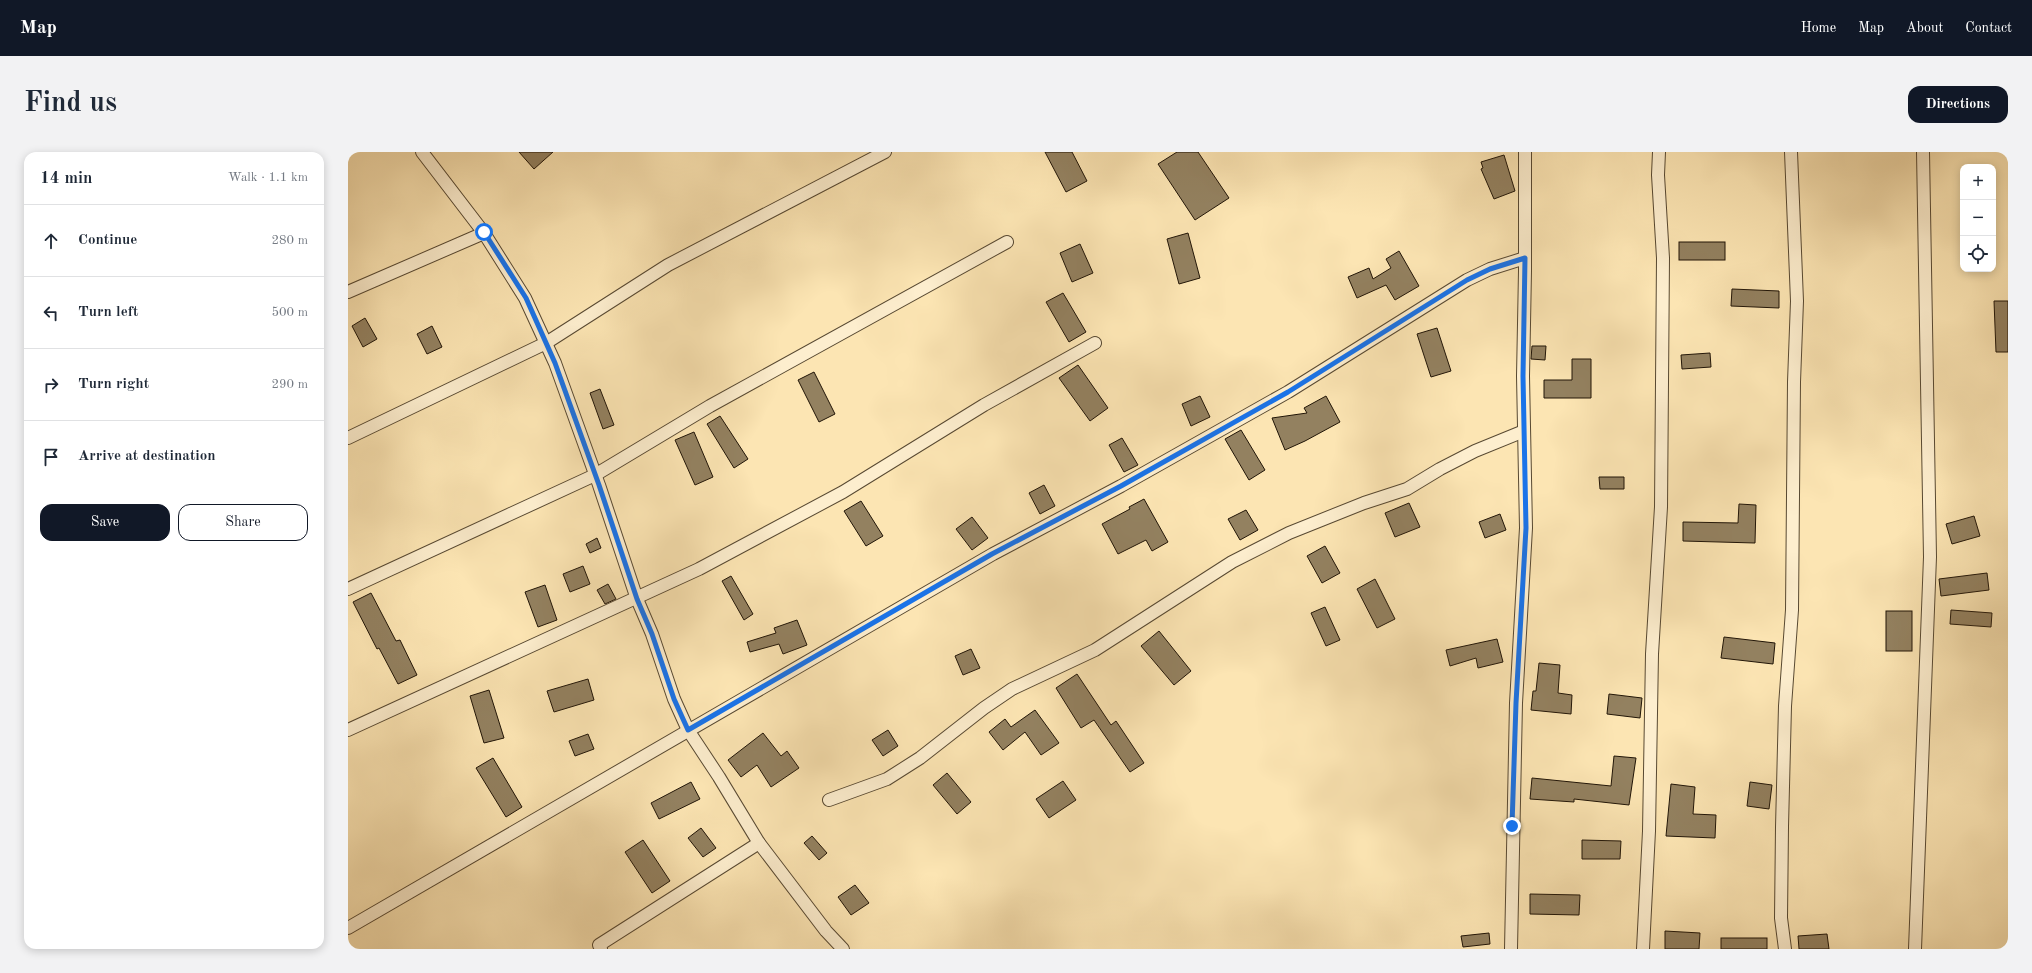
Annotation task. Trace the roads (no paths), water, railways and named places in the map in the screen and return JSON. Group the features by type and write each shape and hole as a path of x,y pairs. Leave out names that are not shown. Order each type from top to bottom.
{"street":[{"path":"422,152 484,232 526,298 546,343 595,475 637,599 652,634 674,699 688,730 719,777 759,844 826,931 843,949"},
{"path":"348,438 546,343 668,266 885,152"},
{"path":"1511,949 1516,703 1526,528 1523,376 1525,152"},
{"path":"1643,949 1649,831 1652,654 1661,506 1663,258 1658,175 1659,152"},
{"path":"1785,949 1781,918 1782,827 1785,706 1792,610 1794,382 1797,301 1791,152"},
{"path":"1914,949 1930,557 1923,152"},
{"path":"348,292 484,232"},
{"path":"348,589 595,475 710,406 1007,242"},
{"path":"348,928 992,554 1121,486 1288,392 1467,280 1490,269 1525,258"},
{"path":"348,730 637,599 699,569 843,492 984,406 1095,343"},
{"path":"829,800 887,779 920,758 984,708 1012,689 1095,650 1232,562 1289,533 1364,503 1407,489 1440,469 1475,451 1524,431"},
{"path":"597,948 759,844"}]}
